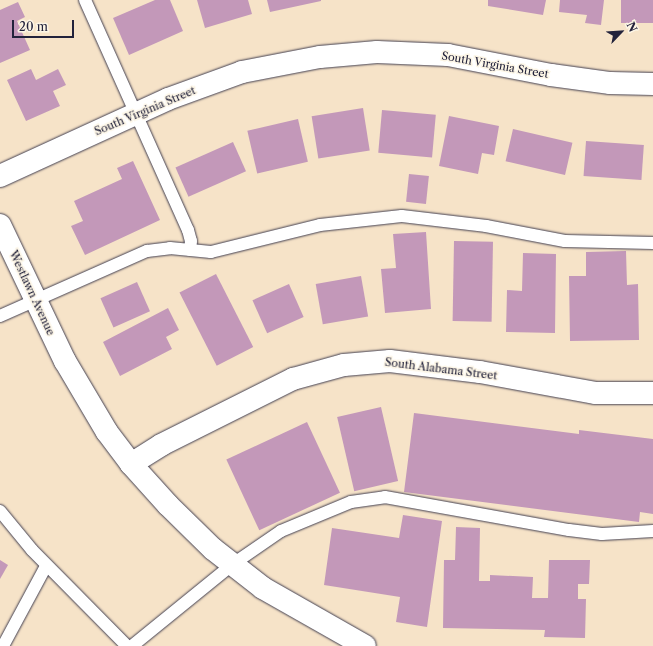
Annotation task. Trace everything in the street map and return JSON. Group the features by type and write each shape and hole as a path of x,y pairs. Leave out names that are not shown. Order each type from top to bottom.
{"street":[{"name":"South Virginia Street","path":"0,176 168,98 242,72 320,57 377,52 448,55 551,75 610,83 653,84"},
{"name":"Westlawn Avenue","path":"0,225 65,361 108,432 131,464 168,506 233,564 263,588 365,646"},
{"name":"South Alabama Street","path":"131,464 161,445 293,379 344,365 390,361 480,372 596,394 653,393"}],"lane":[{"path":"85,0 137,113 188,230 191,241 190,250"},
{"path":"0,316 36,302 147,251 170,248 211,252 320,225 402,216 565,241 653,243"},
{"path":"132,646 233,564 281,531 351,502 385,497 569,530 602,534 653,531"},
{"path":"0,511 46,566 127,646"},
{"path":"3,646 46,566"}],"building":[{"path":"155,0 170,0 183,31 129,55 113,18"},
{"path":"197,0 248,0 252,14 205,28"},
{"path":"267,0 321,0 321,1 270,12"},
{"path":"488,0 546,0 543,15 488,6"},
{"path":"560,0 604,0 601,25 585,23 587,15 559,12"},
{"path":"621,0 653,0 653,23 621,23"},
{"path":"18,2 25,17 17,21 30,50 0,63 0,10"},
{"path":"31,69 36,80 58,69 66,85 53,91 60,106 26,121 7,80"},
{"path":"363,108 370,150 318,159 312,116"},
{"path":"382,110 436,115 432,158 378,153"},
{"path":"449,116 499,126 494,155 482,153 478,174 439,166"},
{"path":"298,119 308,162 257,174 247,131"},
{"path":"513,129 572,143 565,175 506,161"},
{"path":"586,141 644,145 641,180 584,176"},
{"path":"233,142 246,171 188,197 175,168"},
{"path":"133,161 160,220 85,255 71,226 83,221 74,201 122,179 117,168"},
{"path":"409,174 429,176 426,204 406,202"},
{"path":"426,232 431,309 385,313 381,269 396,268 393,234"},
{"path":"454,241 493,242 492,322 453,321"},
{"path":"626,251 627,285 638,284 639,340 570,341 569,276 586,276 586,252"},
{"path":"523,253 556,254 555,333 506,332 507,290 522,291"},
{"path":"216,274 253,347 217,366 179,293"},
{"path":"361,276 368,316 323,324 316,284"},
{"path":"137,282 150,311 113,328 100,298"},
{"path":"289,284 304,317 267,333 252,300"},
{"path":"168,308 179,330 166,337 172,349 120,376 103,342"},
{"path":"381,407 398,481 354,491 337,417"},
{"path":"414,413 579,434 579,430 653,439 653,514 640,512 639,522 404,492"},
{"path":"307,422 340,493 259,530 226,460"},
{"path":"403,515 442,521 427,627 396,622 400,597 324,585 332,528 399,538"},
{"path":"456,527 480,528 479,581 490,581 490,575 533,577 532,598 548,598 549,560 590,560 589,584 578,584 578,599 586,599 585,638 544,637 545,630 443,628 444,560 455,560"},
{"path":"0,560 8,565 0,579"}]}
